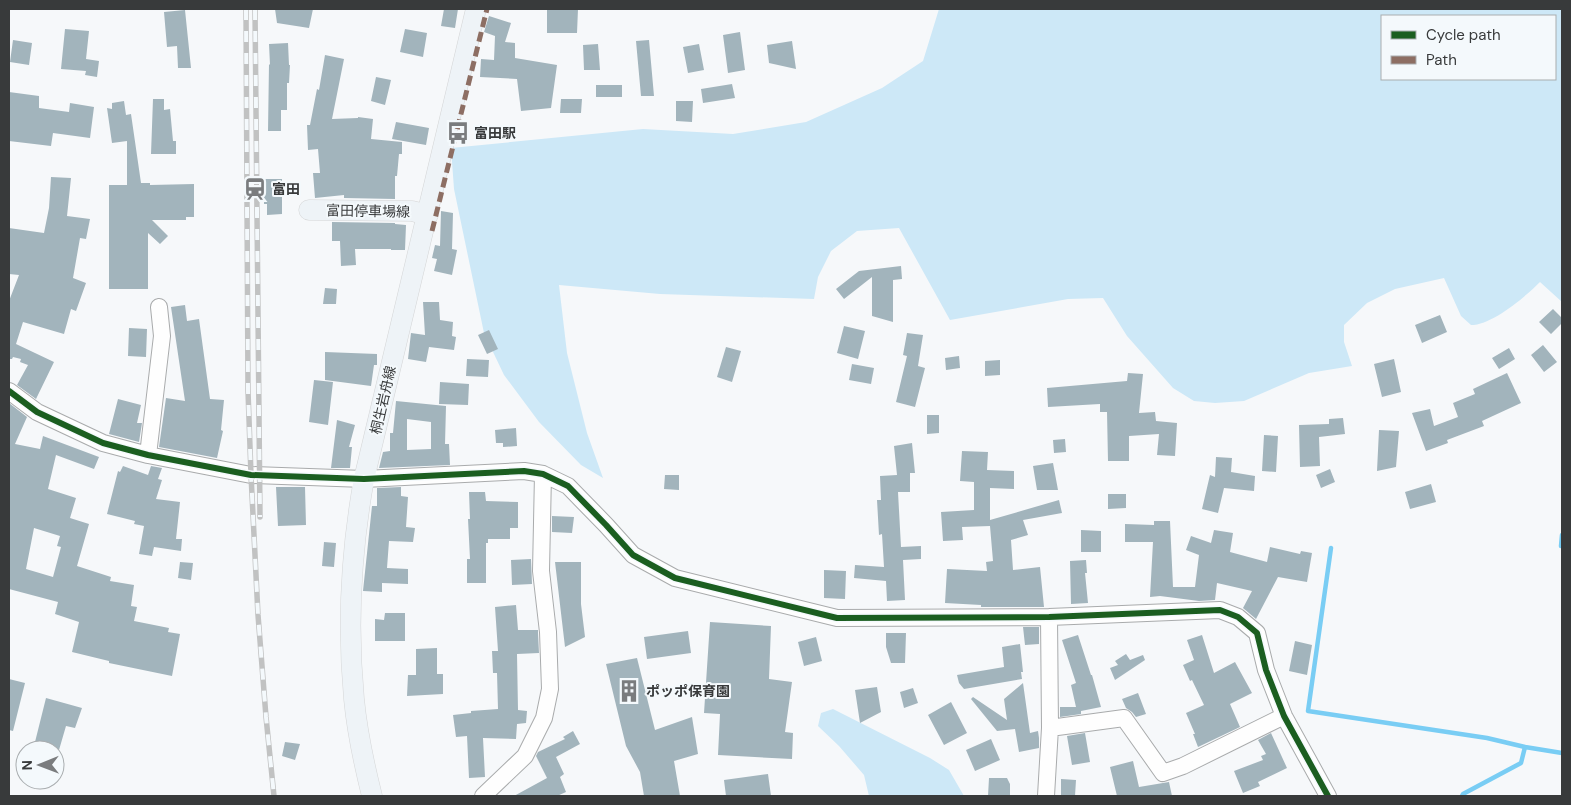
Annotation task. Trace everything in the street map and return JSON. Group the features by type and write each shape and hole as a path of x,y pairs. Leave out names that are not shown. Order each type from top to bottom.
{"main road":[{"name":"桐生岩舟線","path":"372,796 354,701 351,668 352,567 355,532 364,479 476,9"},
{"name":"富田停車場線","path":"309,210 412,211 428,214"}],"street":[{"path":"148,455 162,336 159,307"},
{"path":"9,391 37,412 103,443 148,455 251,475 364,479 524,470 543,474 568,486 606,524 632,555 675,578 837,618 1050,617 1220,610 1238,617 1258,633 1266,670 1284,716 1328,796"},
{"path":"484,796 525,756 544,718 550,689 548,632 542,571 543,474"},
{"path":"1046,796 1050,728 1050,617"},
{"path":"1050,728 1124,718 1163,774 1284,716"}],"shaded area":[{"path":"939,9 1562,9 1562,302 1540,282 1526,295 1498,315 1479,324 1471,325 1461,316 1444,278 1395,289 1367,303 1344,325 1344,342 1352,366 1309,373 1244,401 1215,403 1194,401 1173,388 1127,336 1103,298 1068,299 950,320 899,228 857,231 831,251 818,277 814,299 660,294 559,285 567,353 587,433 603,478 581,465 539,422 504,375 484,333 454,189 451,148 643,129 733,134 806,122 882,88 923,61"},
{"path":"833,709 930,758 949,770 964,796 869,796 864,775 839,746 818,726 821,713"}],"building":[{"path":"275,9 313,9 309,28 277,23"},
{"path":"444,9 458,9 455,28 441,26"},
{"path":"547,9 578,9 577,33 547,33"},
{"path":"185,10 191,68 178,68 177,46 167,47 164,12"},
{"path":"489,16 511,23 505,42 515,43 515,58 557,65 551,108 521,111 517,79 480,77 481,59 494,60 495,36 484,32"},
{"path":"65,29 89,31 86,59 99,61 97,77 85,75 86,71 61,69"},
{"path":"405,29 427,33 423,57 400,52"},
{"path":"740,32 745,70 728,73 723,35"},
{"path":"13,40 32,43 29,65 10,62"},
{"path":"649,40 654,96 641,96 636,41"},
{"path":"792,41 796,69 769,63 767,45"},
{"path":"288,43 290,65 289,83 287,83 287,110 281,110 281,131 268,131 269,44"},
{"path":"598,44 600,70 584,70 583,45"},
{"path":"699,44 704,70 688,73 683,47"},
{"path":"325,55 344,59 332,119 358,117 373,119 371,139 402,142 402,154 399,154 397,176 395,176 395,199 344,198 344,195 315,198 313,173 320,173 318,149 308,150 307,125 310,125 317,89 319,90"},
{"path":"376,77 391,80 385,105 371,101"},
{"path":"732,84 735,98 703,103 701,89"},
{"path":"596,85 622,85 622,97 596,97"},
{"path":"9,92 39,96 39,108 69,112 70,103 94,107 90,138 53,133 51,146 9,141"},
{"path":"153,99 164,99 164,110 170,109 173,141 176,141 176,154 151,154"},
{"path":"561,99 582,99 581,113 560,113"},
{"path":"124,101 126,115 131,114 141,183 150,183 150,185 194,184 194,217 186,217 186,220 152,220 168,236 160,244 148,233 148,289 109,289 109,185 127,185 127,141 112,143 107,108 112,109 112,103"},
{"path":"676,101 693,101 692,122 676,121"},
{"path":"396,122 429,128 426,145 392,139"},
{"path":"51,177 71,178 67,216 90,219 86,239 80,238 73,278 86,283 76,311 71,309 64,334 23,322 16,344 54,362 36,399 17,385 28,365 20,362 21,359 13,357 9,359 9,301 19,275 9,274 9,228 44,233 49,208"},
{"path":"264,179 282,179 282,214 267,215 267,204 264,204"},
{"path":"441,211 453,213 452,249 457,250 452,275 434,271 437,259 432,258 435,245 440,246"},
{"path":"332,222 395,223 406,225 405,250 355,249 356,265 341,266 340,241 332,241"},
{"path":"901,266 902,279 893,280 893,322 872,316 872,277 844,299 836,289 859,271"},
{"path":"325,288 337,289 336,304 323,304"},
{"path":"423,302 439,302 440,320 453,322 452,336 456,337 454,350 429,347 426,362 408,359 411,333 425,335"},
{"path":"185,305 187,321 199,319 210,399 224,400 221,430 223,431 217,458 159,447 166,398 185,401 171,307"},
{"path":"1553,309 1562,318 1562,323 1551,334 1539,322"},
{"path":"1440,315 1447,332 1422,343 1415,325"},
{"path":"844,326 865,331 858,359 837,353"},
{"path":"129,328 147,329 146,357 128,356"},
{"path":"489,330 498,349 487,354 478,335"},
{"path":"907,333 923,335 918,366 925,368 915,407 896,402 907,356 903,355"},
{"path":"1543,345 1557,362 1544,372 1531,355"},
{"path":"726,347 741,351 732,382 717,377"},
{"path":"1509,348 1515,359 1499,369 1492,358"},
{"path":"325,352 377,354 377,365 374,365 371,386 325,380"},
{"path":"959,356 960,368 946,370 945,358"},
{"path":"467,359 489,360 488,377 466,376"},
{"path":"1394,359 1401,392 1382,397 1374,364"},
{"path":"1000,360 1000,375 985,376 985,361"},
{"path":"852,364 874,368 871,384 849,380"},
{"path":"1128,373 1143,374 1139,413 1155,412 1156,421 1177,423 1175,456 1157,455 1159,434 1129,436 1129,461 1108,461 1107,412 1100,412 1100,404 1048,407 1047,388 1127,381"},
{"path":"1507,373 1521,403 1482,421 1484,426 1447,440 1448,443 1426,451 1412,413 1430,409 1434,426 1458,417 1453,403 1475,394 1473,389"},
{"path":"314,380 333,382 328,425 309,422"},
{"path":"440,382 469,384 468,405 439,404"},
{"path":"118,399 141,405 137,423 142,423 139,442 109,434"},
{"path":"396,401 446,406 445,444 449,444 450,465 379,468 383,452 390,451 390,433 393,433","holes":["407,419 431,422 431,449 407,450"]},
{"path":"9,403 27,417 15,444 40,449 43,436 99,457 94,469 56,455 48,489 76,498 70,518 89,524 77,566 111,577 110,581 134,585 131,606 137,607 134,621 169,628 168,632 180,634 172,676 109,663 109,661 72,652 79,622 55,614 58,602 9,589","holes":["34,528 60,536 57,546 61,547 53,577 26,569"]},
{"path":"927,415 939,415 939,433 927,434"},
{"path":"1343,418 1345,434 1319,437 1320,466 1300,467 1299,425 1329,424 1329,419"},
{"path":"337,420 355,425 349,447 352,447 350,468 331,468"},
{"path":"516,428 517,446 503,447 503,443 496,443 495,430"},
{"path":"1379,430 1399,431 1396,467 1377,471"},
{"path":"1264,435 1278,436 1276,472 1262,471"},
{"path":"1065,439 1066,452 1054,453 1053,440"},
{"path":"912,443 915,473 910,473 910,492 898,492 901,547 921,546 921,559 903,560 905,600 887,601 886,581 854,578 855,565 884,567 882,534 879,535 877,500 881,500 880,476 897,475 894,446"},
{"path":"962,451 988,452 987,470 1014,471 1014,489 990,488 990,520 1059,500 1062,513 1023,520 1028,535 1011,540 1013,570 1040,567 1044,607 981,607 981,605 945,603 947,569 987,571 986,562 993,561 990,526 962,527 963,540 943,541 941,512 974,510 974,482 960,481"},
{"path":"1216,457 1232,458 1231,472 1255,476 1254,491 1224,488 1218,513 1202,509 1210,475 1215,477"},
{"path":"1053,463 1058,490 1037,490 1033,466"},
{"path":"123,466 148,475 151,466 162,468 158,479 162,480 156,499 180,502 176,539 182,539 181,551 154,547 152,556 139,554 144,526 134,524 135,521 107,514 118,471 120,472"},
{"path":"1330,469 1335,482 1321,488 1316,475"},
{"path":"665,475 679,475 679,490 664,489"},
{"path":"1431,484 1436,502 1410,509 1405,492"},
{"path":"276,487 305,487 306,525 278,526"},
{"path":"401,487 401,496 408,497 406,527 415,528 413,542 389,541 387,568 408,569 408,584 382,583 382,592 363,591 372,506 377,506 377,488"},
{"path":"469,492 485,492 486,501 518,502 518,528 510,528 510,539 488,539 488,543 486,543 486,583 467,583 467,559 470,559"},
{"path":"1108,494 1126,494 1126,508 1108,509"},
{"path":"552,516 574,517 572,533 552,532"},
{"path":"1154,521 1170,521 1173,587 1195,587 1199,555 1186,550 1191,536 1211,543 1214,530 1233,533 1230,552 1267,562 1270,547 1300,554 1301,551 1312,553 1307,582 1278,577 1256,619 1243,608 1252,591 1217,583 1215,600 1199,601 1160,596 1150,597 1153,542 1125,542 1125,524 1154,525"},
{"path":"1081,530 1101,531 1101,552 1081,552"},
{"path":"324,542 336,543 334,567 322,566"},
{"path":"531,559 532,584 512,585 511,560"},
{"path":"1086,560 1087,573 1085,573 1088,603 1071,604 1070,561"},
{"path":"180,562 193,563 191,580 178,578"},
{"path":"555,562 581,562 581,604 585,637 565,647"},
{"path":"824,570 846,571 845,599 824,598"},
{"path":"516,605 518,630 538,630 539,653 517,654 518,710 527,711 526,723 517,724 516,739 483,738 485,777 469,778 467,736 456,737 453,715 471,713 471,711 498,709 497,673 493,673 492,651 498,651 495,607"},
{"path":"385,613 405,613 405,641 375,641 375,619 384,620"},
{"path":"710,622 771,626 769,679 792,682 785,732 793,733 792,759 718,755 720,714 704,713"},
{"path":"1023,627 1039,627 1039,644 1025,645"},
{"path":"688,631 691,653 647,659 644,637"},
{"path":"886,633 906,633 905,663 891,663 886,647"},
{"path":"1078,635 1101,707 1081,711 1081,714 1060,717 1060,707 1076,707 1071,685 1076,683 1062,640"},
{"path":"1202,635 1214,673 1235,662 1252,693 1230,704 1240,727 1198,747 1186,713 1204,705 1183,665 1194,660 1187,640"},
{"path":"816,637 822,661 804,666 798,642"},
{"path":"1295,641 1312,645 1307,675 1289,671"},
{"path":"1020,644 1022,679 964,689 959,683 957,675 1004,667 1002,647"},
{"path":"437,648 437,674 443,674 443,694 407,696 408,675 416,675 416,649"},
{"path":"1126,654 1130,660 1143,655 1145,660 1115,680 1110,668 1118,665 1115,661"},
{"name":"ポッポ保育園","path":"637,658 655,730 692,717 698,754 674,761 680,796 644,796 640,772 626,746 606,664"},
{"path":"9,679 25,683 13,731 9,730"},
{"path":"1023,683 1030,733 1038,731 1039,748 1019,752 1015,729 997,731 971,699 973,697 1007,720 1004,699"},
{"path":"877,687 881,712 860,723 855,690"},
{"path":"913,688 918,703 904,708 900,692"},
{"path":"1138,693 1146,714 1136,717 1126,708 1122,699"},
{"path":"46,698 82,708 75,728 66,726 62,740 36,740"},
{"path":"951,702 967,733 944,745 928,715"},
{"path":"573,731 580,744 556,757 564,774 560,777 566,792 557,796 514,796 547,778 536,756 538,752 565,739 563,737"},
{"path":"1085,733 1090,762 1072,765 1067,736"},
{"path":"1271,733 1287,768 1258,782 1260,786 1243,793 1234,771 1263,760 1261,756 1266,754 1258,740"},
{"path":"991,739 1000,760 975,771 966,750"},
{"path":"285,742 300,744 295,760 282,756"},
{"path":"1133,761 1139,787 1169,782 1172,796 1117,796 1110,767"},
{"path":"768,774 771,796 726,796 724,780"},
{"path":"989,778 1007,778 1010,784 1010,796 988,796"},
{"path":"1061,779 1076,780 1075,796 1061,796"}],"waterway":[{"path":"1561,546 1562,535"},
{"path":"1331,548 1308,711 1487,738 1562,753"},
{"path":"1462,796 1521,763 1525,747"}],"railway":[{"path":"246,9 248,391 258,615 274,796"},
{"path":"255,9 260,517"}],"marked path":[{"path":"432,231 487,9"}],"cycle path":[{"path":"9,391 37,412 103,443 148,455 251,475 364,479 524,471 543,474 568,486 633,555 675,578 837,618 1049,617 1220,610 1238,617 1257,633 1266,670 1284,716 1328,796"}],"place":[{"name":"富田駅","path":"458,133"},
{"name":"富田","path":"255,189"},
{"name":"ポッポ保育園","path":"629,691"}]}
